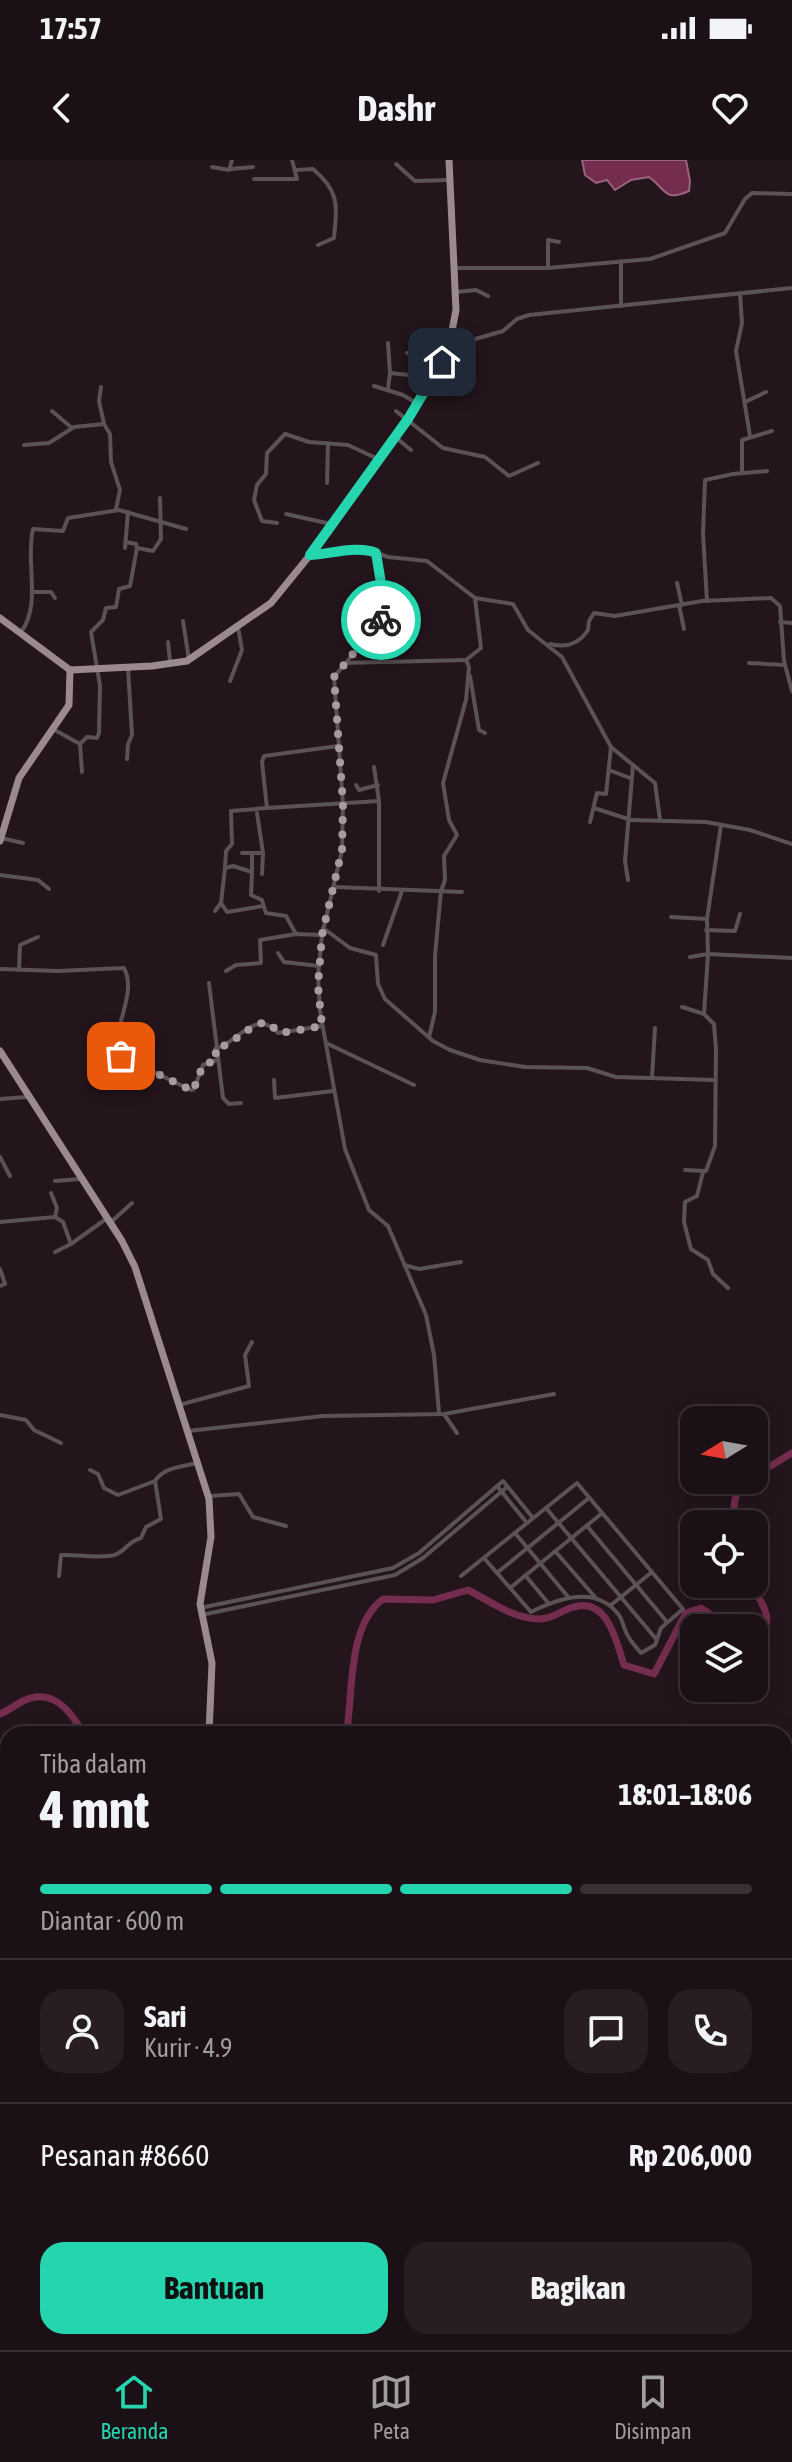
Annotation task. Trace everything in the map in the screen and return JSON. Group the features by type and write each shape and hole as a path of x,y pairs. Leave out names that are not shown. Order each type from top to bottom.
{"main road":[{"path":"0,618 70,670 170,665 189,660 271,603 310,555 408,419 449,346 455,322 455,292 449,160"},
{"path":"0,840 19,778 70,701 70,670"},
{"path":"1,1057 135,1267 188,1431 212,1521 201,1612 212,1663 209,1726"}],"street":[{"path":"231,169 232,160"},
{"path":"254,179 297,179 292,160"},
{"path":"396,164 415,181 450,180"},
{"path":"212,167 253,167"},
{"path":"296,170 311,168 335,195 334,238 318,245"},
{"path":"454,268 548,268 650,259 725,233 752,193 792,194"},
{"path":"548,268 548,240 559,242"},
{"path":"621,261 621,306"},
{"path":"449,346 506,330 515,320 526,316 792,288"},
{"path":"455,292 474,290 488,296"},
{"path":"740,294 742,323 736,351 750,436"},
{"path":"388,343 388,389"},
{"path":"407,353 442,362"},
{"path":"390,373 409,375 427,389"},
{"path":"374,386 388,389 418,404"},
{"path":"101,387 99,401 104,424 110,434 111,462 120,490 116,509"},
{"path":"745,402 766,392"},
{"path":"52,411 72,428"},
{"path":"396,411 443,448 484,456 509,476 538,463"},
{"path":"24,445 49,443 72,428 104,424"},
{"path":"742,473 740,444 750,436 772,431"},
{"path":"277,523 262,521 254,501 257,485 266,474 268,450 286,433 309,442 351,446 378,459"},
{"path":"395,437 411,450"},
{"path":"327,483 328,443"},
{"path":"707,601 704,481 710,477 767,471"},
{"path":"128,512 126,545 136,544 137,548 154,550 161,539 160,498"},
{"path":"20,634 27,622 32,592 32,529 63,531 68,518 116,509 186,529"},
{"path":"286,514 331,524"},
{"path":"82,772 80,744 87,737 98,738 98,668 91,632 103,620 106,608 116,607 119,589 130,586 137,548"},
{"path":"310,555 367,550 378,555 432,563 475,598 513,604 528,630 562,657 611,747 657,787 660,820"},
{"path":"378,555 383,618 334,677 343,804 342,850 322,931 319,966 322,1026 345,1149 363,1198 369,1210 388,1226 426,1315 441,1414 457,1433"},
{"path":"677,583 684,629"},
{"path":"32,592 51,592 55,598"},
{"path":"548,644 565,646 578,641 588,630 594,613 620,616 707,601 762,596 774,598 780,606 785,665 792,691"},
{"path":"343,663 466,660 481,648 475,598"},
{"path":"183,621 189,660"},
{"path":"780,622 792,623"},
{"path":"230,681 242,650 238,627"},
{"path":"168,642 170,665"},
{"path":"466,660 479,730 485,733"},
{"path":"749,663 785,665"},
{"path":"127,759 132,735 128,666"},
{"path":"429,1037 435,1012 434,978 445,855 458,833 449,820 444,779 463,714 468,675"},
{"path":"53,729 80,744"},
{"path":"267,808 262,762 266,754 338,746"},
{"path":"590,822 597,792 606,794 611,747"},
{"path":"628,880 625,861 633,765"},
{"path":"374,767 379,801 379,891"},
{"path":"609,770 630,778"},
{"path":"356,785 358,790 378,785"},
{"path":"215,911 221,903 226,851 232,844 231,811 379,801"},
{"path":"594,808 629,820 721,825 750,830 792,844"},
{"path":"257,813 263,853 262,874"},
{"path":"704,1014 708,954 706,930 721,825"},
{"path":"0,840 23,843"},
{"path":"242,853 263,853"},
{"path":"252,853 251,895 261,899 266,913 286,916 296,934"},
{"path":"225,867 233,866 252,872"},
{"path":"0,875 38,880 49,889"},
{"path":"335,887 462,892"},
{"path":"383,945 402,891"},
{"path":"221,903 227,912 263,906"},
{"path":"706,930 734,932 740,914"},
{"path":"671,917 707,919"},
{"path":"226,971 236,965 261,963 260,940 322,931 350,948 376,955 383,996 429,1037 450,1050 485,1062 548,1069 587,1068 616,1077 714,1080"},
{"path":"19,970 20,945 38,937"},
{"path":"278,953 284,962 319,966"},
{"path":"690,957 708,954 792,958"},
{"path":"0,969 124,968 128,984 117,1039 119,1055 193,1091 203,1065 217,1060"},
{"path":"209,983 215,1049 225,1103 241,1103"},
{"path":"682,1007 704,1014 714,1024 716,1049 715,1146 709,1169 703,1172 685,1170"},
{"path":"215,1049 231,1044 250,1027 264,1022 271,1024 278,1033 322,1026"},
{"path":"652,1077 655,1028"},
{"path":"326,1043 414,1085"},
{"path":"274,1080 275,1098 333,1091"},
{"path":"0,1099 27,1097"},
{"path":"0,1157 10,1176"},
{"path":"703,1172 697,1196 685,1202 686,1236 691,1249 704,1256 713,1274 728,1288"},
{"path":"55,1181 80,1179"},
{"path":"51,1193 57,1208 55,1217"},
{"path":"55,1252 132,1203"},
{"path":"0,1222 55,1217 63,1222 71,1244"},
{"path":"404,1265 419,1269 461,1262"},
{"path":"0,1269 5,1284 0,1286"},
{"path":"179,1405 249,1386 245,1355 252,1342"},
{"path":"188,1431 323,1416 441,1414 554,1394"},
{"path":"0,1415 26,1420 34,1430 61,1443"},
{"path":"90,1470 98,1474 104,1488 118,1495 155,1481 165,1470 197,1463"},
{"path":"59,1576 61,1555 95,1557 118,1554 128,1542 141,1538 146,1527 161,1520 155,1481"},
{"path":"201,1612 393,1568 419,1553 503,1481 533,1518"},
{"path":"461,1576 577,1483 683,1609 661,1628 655,1645 641,1653 626,1634 624,1623 611,1605 595,1597 555,1551"},
{"path":"497,1486 527,1523"},
{"path":"201,1612 395,1575 423,1558 507,1487"},
{"path":"207,1496 239,1494 257,1519 286,1526"},
{"path":"497,1573 589,1498"},
{"path":"546,1508 657,1640"},
{"path":"510,1588 602,1513"},
{"path":"587,1526 667,1622"},
{"path":"515,1533 569,1598"},
{"path":"484,1558 531,1612 569,1598 595,1597"},
{"path":"611,1605 652,1572"},
{"path":"525,1575 549,1604"}],"shaded area":[{"path":"582,160 686,160 689,191 670,195 649,177 631,180 615,190 607,180 596,183 585,175"}],"waterway":[{"path":"768,1468 792,1453"},
{"path":"734,1510 737,1494"},
{"path":"347,1726 358,1641 363,1625 383,1599 433,1600 468,1590 510,1612 537,1619 548,1618 573,1607 589,1606 597,1610 610,1626 624,1665 654,1674 680,1624"},
{"path":"758,1598 766,1614"},
{"path":"685,1614 701,1608 710,1614"},
{"path":"0,1714 33,1697 43,1697 59,1703 79,1726"}],"way so far":[{"path":"121,1056 193,1091 203,1065 217,1060 215,1049 231,1044 244,1030 266,1022 278,1033 322,1026 318,986 322,935 342,850 343,804 334,677 381,620"}],"route":[{"path":"381,620 381,583 376,553 347,550 341,554 310,555 408,419 442,362"}]}
